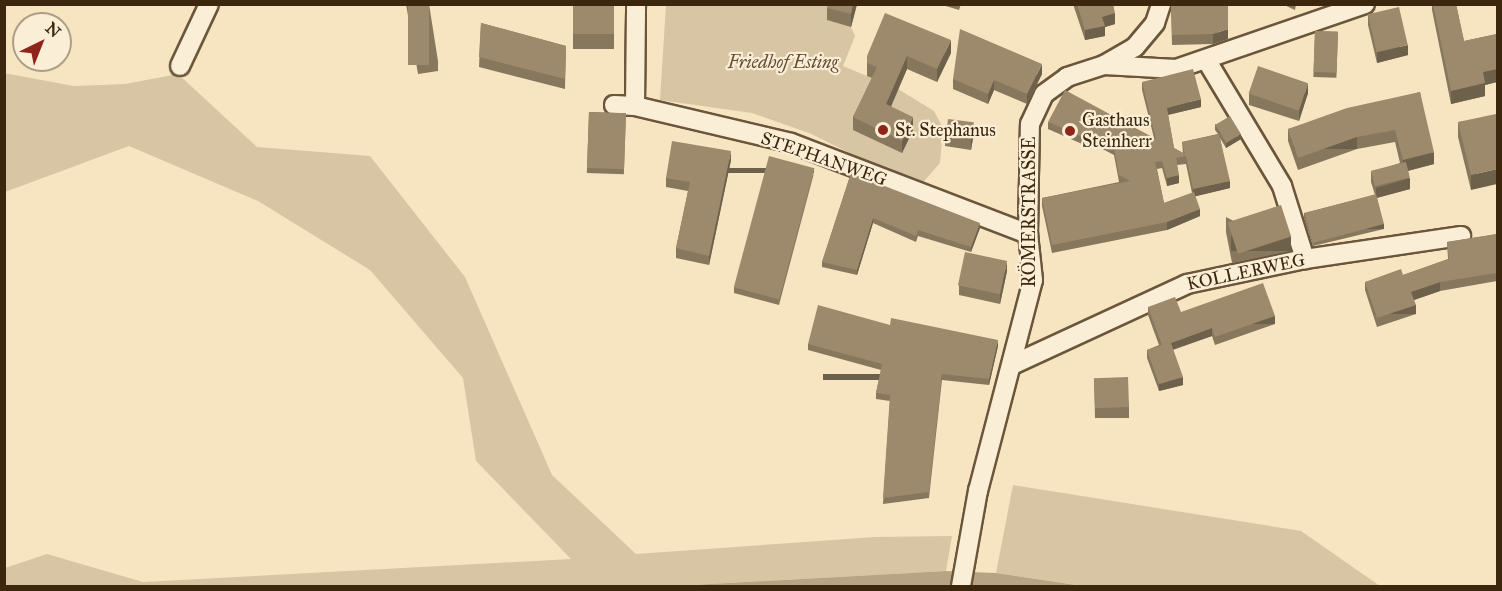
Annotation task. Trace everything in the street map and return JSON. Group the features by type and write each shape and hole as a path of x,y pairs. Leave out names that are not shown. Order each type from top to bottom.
{"street":[{"path":"180,66 209,4"},
{"path":"635,106 636,4"},
{"name":"RÖMERSTRASSE","path":"961,586 968,537 1033,280 1028,234 1030,124 1044,94 1067,77 1104,65 1135,47 1155,23 1161,4"},
{"path":"1104,65 1176,69 1207,61 1365,4"},
{"path":"1207,61 1282,186 1305,259"},
{"name":"STEPHANWEG","path":"614,105 635,106 791,143 1028,234"},
{"name":"KOLLERWEG","path":"1012,366 1187,284 1305,259 1461,236"}],"green space":[{"name":"Friedhof Esting","path":"666,5 857,5 851,27 855,36 843,66 898,89 934,111 943,128 940,163 919,187 809,133 752,113 660,100"},
{"path":"4,73 74,86 125,84 178,74 257,147 370,156 465,277 552,475 636,554 875,537 952,536 946,571 674,586 5,586 5,568 47,554 143,582 571,559 476,461 463,378 370,270 258,201 129,146 5,192"},
{"path":"1013,485 1301,531 1380,586 1084,586 996,573"}],"shaded area":[{"path":"946,571 996,573 1083,586 674,586"}],"building":[{"path":"408,4 429,4 429,65 408,65"},
{"path":"573,4 614,4 614,34 573,34"},
{"path":"828,4 853,4 851,14 827,8"},
{"path":"1077,4 1113,4 1115,13 1102,17 1105,26 1085,30"},
{"path":"1171,4 1228,4 1228,29 1213,34 1172,35"},
{"path":"1433,4 1456,4 1464,41 1497,34 1497,69 1483,72 1485,83 1451,91"},
{"path":"1399,7 1408,45 1377,52 1368,14"},
{"path":"885,13 951,40 937,69 907,56 886,104 913,117 902,141 853,117 877,67 867,63 867,56"},
{"path":"481,23 566,46 565,79 479,57"},
{"path":"960,29 1042,64 1027,94 994,80 988,94 953,79"},
{"path":"1315,31 1338,32 1337,73 1314,72"},
{"path":"1258,66 1308,83 1299,111 1249,93"},
{"path":"1193,69 1201,99 1167,108 1174,148 1185,154 1182,142 1219,134 1230,181 1193,189 1186,156 1176,158 1179,175 1167,178 1162,161 1155,162 1164,203 1194,192 1200,209 1167,222 1052,245 1042,198 1130,181 1119,175 1114,147 1091,135 1089,140 1048,122 1065,90 1156,139 1142,82"},
{"path":"1420,92 1434,152 1403,160 1395,130 1357,137 1298,158 1288,129 1347,108"},
{"path":"589,112 626,113 624,169 587,168"},
{"path":"1496,114 1497,169 1471,175 1458,122"},
{"path":"1230,116 1241,134 1226,143 1215,125"},
{"path":"948,119 974,122 972,139 946,136"},
{"path":"672,141 731,151 709,256 676,248 690,182 666,178"},
{"path":"769,156 814,168 779,300 734,287"},
{"path":"1406,162 1410,178 1375,186 1371,171"},
{"path":"851,173 980,223 971,247 918,230 916,236 873,218 857,270 822,262"},
{"path":"1376,194 1384,224 1313,243 1305,213"},
{"path":"1281,205 1291,236 1238,254 1228,222"},
{"path":"1497,234 1497,273 1440,282 1411,292 1416,305 1377,318 1365,282 1401,269 1403,275 1449,259 1447,242"},
{"path":"965,252 1007,261 1000,294 958,285"},
{"path":"1263,283 1275,316 1215,337 1212,328 1171,343 1183,377 1159,384 1147,350 1162,345 1148,307 1175,297 1181,312"},
{"path":"818,305 890,325 891,318 998,340 989,379 942,374 929,492 883,498 890,395 876,393 882,364 808,344"},
{"path":"1128,377 1129,407 1095,408 1094,378"}],"place":[{"name":"St. Stephanus","path":"883,130"},
{"name":"Gasthaus Steinherr","path":"1070,131"}]}
